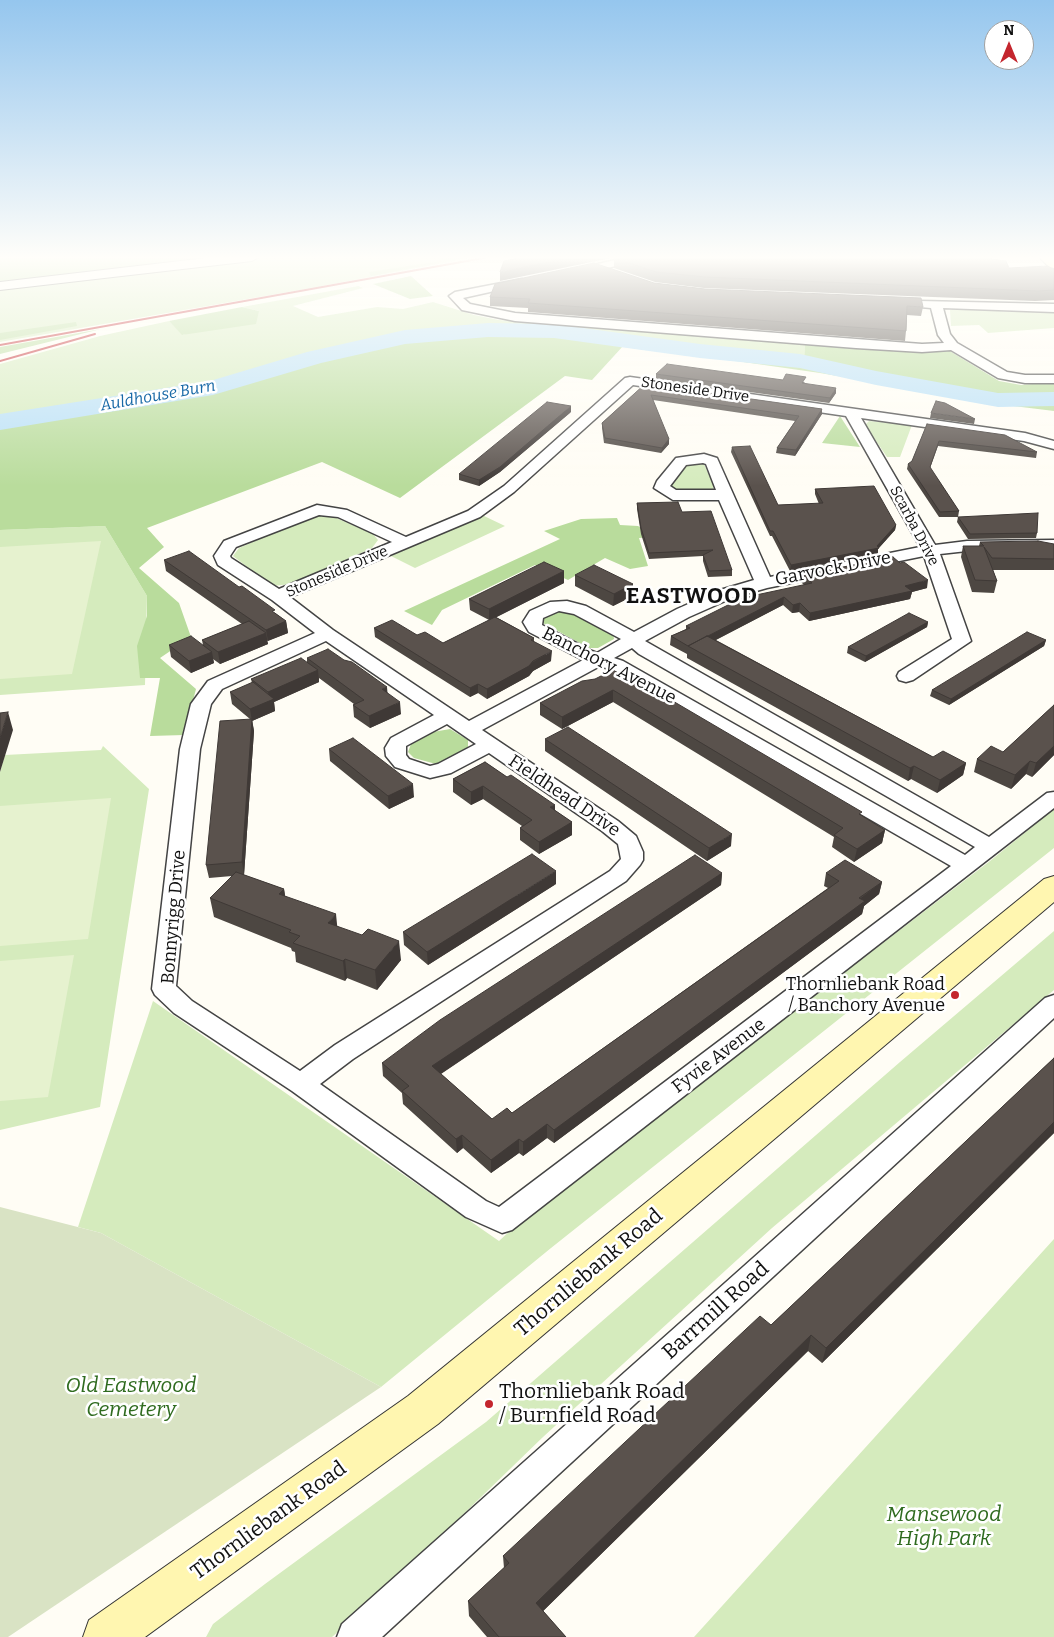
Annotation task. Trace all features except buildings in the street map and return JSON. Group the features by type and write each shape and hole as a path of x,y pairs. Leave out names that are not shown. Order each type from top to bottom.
{"main road":[{"name":"Thornliebank Road","path":"128,1631 423,1410 1054,886"}],"street":[{"path":"722,333 922,348 953,346"},
{"path":"943,333 953,346 1003,375 1025,379 1054,379"},
{"name":"Stoneside Drive","path":"278,596 474,514 493,501 630,381 1026,437 1054,445"},
{"name":"Scarba Drive","path":"850,411 930,550 962,641 906,676"},
{"path":"725,495 764,583"},
{"name":"Fieldhead Drive","path":"301,1084 344,1052 618,876 632,860 632,852 628,840 610,826 327,634 278,596 224,561 222,556 230,544 318,510 341,513 406,543"},
{"name":"Garvock Drive","path":"468,730 710,600 764,583 930,550 967,546 1054,545"},
{"name":"Banchory Avenue","path":"968,866 616,665 599,659 535,628 532,622 536,615 556,606 567,606 580,610 633,640 645,650 991,847"},
{"name":"Bonnyrigg Drive","path":"327,634 215,685 201,704 190,749 164,989 183,1007 301,1084 476,1208 502,1221"},
{"path":"448,716 398,742 395,748 396,756 402,763 430,772 444,769 489,745"},
{"name":"Fyvie Avenue","path":"502,1221 968,866 1054,798"},
{"name":"Barrmill Road","path":"355,1637 1054,1004"}],"green space":[{"path":"0,333 50,333 0,342"},
{"path":"0,333 36,333 0,340"},
{"path":"76,333 83,333 0,354 0,347"},
{"path":"112,333 181,333 183,335 188,333 422,333 313,356 211,385 102,405 0,419 0,364"},
{"path":"594,333 670,333 805,344 804,360"},
{"path":"563,334 810,366 981,399 981,401 820,373 624,345 592,380 565,376 400,498 322,462 147,528 164,547 139,568 179,603 191,637 160,658 196,689 184,735 150,736 160,678 140,678 137,646 147,616 147,596 105,526 0,530 0,423 119,406 217,389 308,362 385,344 444,335"},
{"path":"805,344 914,352 948,350 999,381 1021,385 1054,382 1054,411 997,404 996,397 804,360"},
{"path":"840,416 860,447 822,443"},
{"path":"869,421 912,425 900,457 887,457 865,425"},
{"path":"703,462 714,486 713,489 681,492 671,489 669,483 685,463"},
{"path":"327,514 373,534 378,540 372,548 292,584 272,586 233,556 239,548 315,515"},
{"path":"482,515 505,526 415,568 391,556"},
{"path":"617,518 620,525 638,526 658,537 639,538 648,566 630,569 605,558 568,580 535,565 442,610 432,625 404,611 560,539 544,531 581,519"},
{"path":"105,526 147,596 145,685 0,695 0,530"},
{"path":"101,541 72,674 0,679 0,547"},
{"path":"566,609 613,633 614,639 598,648 589,648 543,623 540,617 555,610"},
{"path":"450,729 468,740 468,748 436,764 414,758 408,752 411,744 433,732"},
{"path":"103,746 149,789 100,1107 0,1130 0,772 5,755 101,750"},
{"path":"111,798 88,939 0,946 0,806"},
{"path":"1054,809 1054,848 551,1248 381,1387 101,1233 78,1227 153,1001 499,1241 524,1218 990,861"},
{"path":"1054,931 1054,990 772,1228 543,1437 381,1594 332,1637 206,1637 213,1624 265,1584 486,1422 900,1062"},
{"path":"74,955 48,1097 0,1101 0,961"},
{"name":"Old Eastwood Cemetery","path":"0,1207 101,1233 381,1387 8,1637 0,1637"},
{"name":"Mansewood High Park","path":"1054,1239 1054,1637 694,1637"}],"waterway":[{"name":"Auldhouse Burn","path":"0,422 213,388 315,357 405,337 448,333"},
{"name":"Auldhouse Burn","path":"571,333 700,351 800,361 876,378 998,400 1037,401 1054,399"}],"railway":[{"path":"0,345 64,333"},
{"path":"0,361 95,334"}],"place":[{"name":"Thornliebank Road / Banchory Avenue","path":"955,995"},
{"name":"Thornliebank Road / Burnfield Road","path":"489,1404"}],"district":[{"name":"EASTWOOD","path":"692,597"}]}
